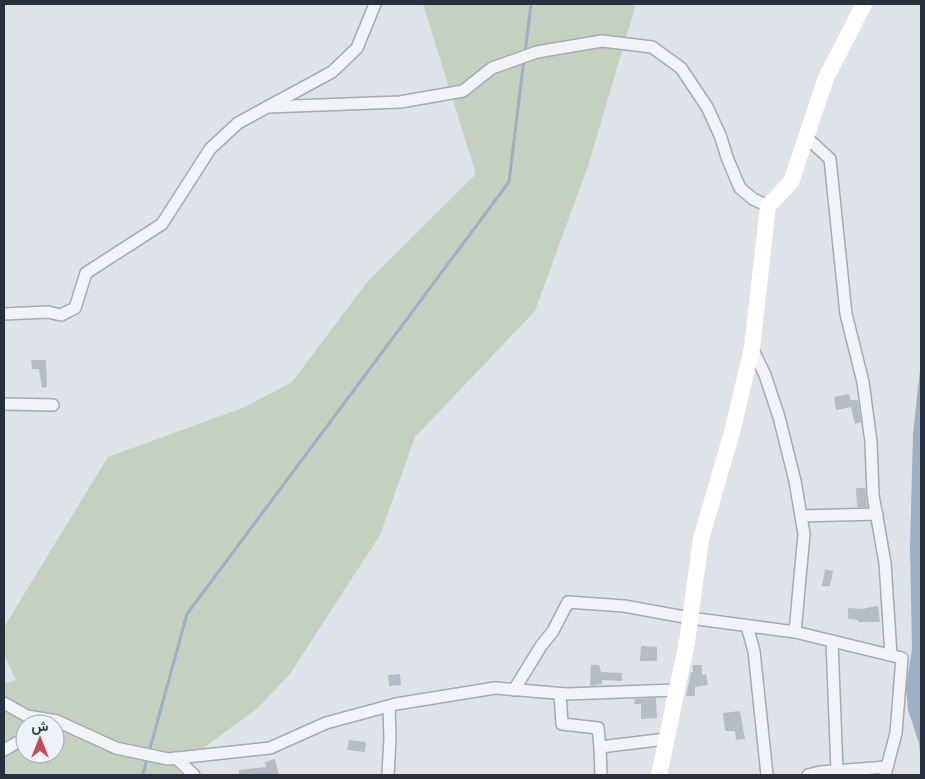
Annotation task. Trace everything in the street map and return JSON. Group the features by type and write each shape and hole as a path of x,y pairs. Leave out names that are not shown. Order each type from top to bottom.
{"street":[{"path":"4,314 48,312 61,315 75,308 86,273 162,224 210,149 238,123 332,72 358,48 374,4"},
{"path":"659,775 690,618 701,539 732,432 752,348 768,206 792,182 826,78 864,4"},
{"path":"268,107 400,102 463,91 492,68 537,52 602,41 652,47 682,68 707,107 740,188 753,199 768,206"},
{"path":"806,137 830,159 836,202 839,255 846,314 863,382 871,442 873,495 885,563 890,656"},
{"path":"752,348 779,417 795,481 804,534 795,632"},
{"path":"4,404 53,405"},
{"path":"801,516 876,514"},
{"path":"514,690 541,646 553,631 568,602 624,606 690,618 795,632 902,658 896,733 886,771 808,775"},
{"path":"747,626 754,651 768,775"},
{"path":"832,641 833,773"},
{"path":"65,727 116,748 168,759 270,748 326,723 389,706 495,688 560,694 676,690"},
{"path":"560,694 562,724 598,728 601,775"},
{"path":"4,703 23,714"},
{"path":"388,775 389,706"},
{"path":"600,748 666,739"},
{"path":"4,750 15,744"},
{"path":"176,758 194,775"}],"green space":[{"path":"423,4 636,4 588,166 535,311 415,437 380,535 290,674 258,708 176,768 183,775 4,775 4,683 16,680 4,655 4,627 108,457 245,407 292,382 368,281 476,174"}],"water":[{"path":"921,361 921,765 919,743 908,710 906,687 912,649 910,548 913,434"}],"building":[{"path":"31,360 46,360 47,387 42,388 39,369 32,369"},
{"path":"849,394 850,400 858,400 861,422 855,424 851,407 836,410 834,397"},
{"path":"856,488 865,488 867,507 857,507"},
{"path":"825,569 833,571 830,586 822,586"},
{"path":"878,606 880,622 858,622 858,620 848,619 848,608 865,609"},
{"path":"641,646 657,647 657,661 640,661"},
{"path":"591,665 599,665 601,672 622,673 622,681 602,680 602,684 590,686"},
{"path":"693,665 702,665 702,675 706,674 708,685 695,687 695,696 686,696 691,672 693,672"},
{"path":"400,674 401,685 389,686 388,675"},
{"path":"656,698 657,718 641,719 641,704 634,704 635,699"},
{"path":"740,711 745,739 736,740 735,731 725,731 723,713"},
{"path":"349,740 366,742 365,752 347,750"},
{"path":"275,759 279,775 239,775 239,770 266,767 265,762"}],"waterway":[{"path":"525,53 531,4"},
{"path":"149,752 187,614 509,182 524,59"},
{"path":"143,775 147,758"}]}
